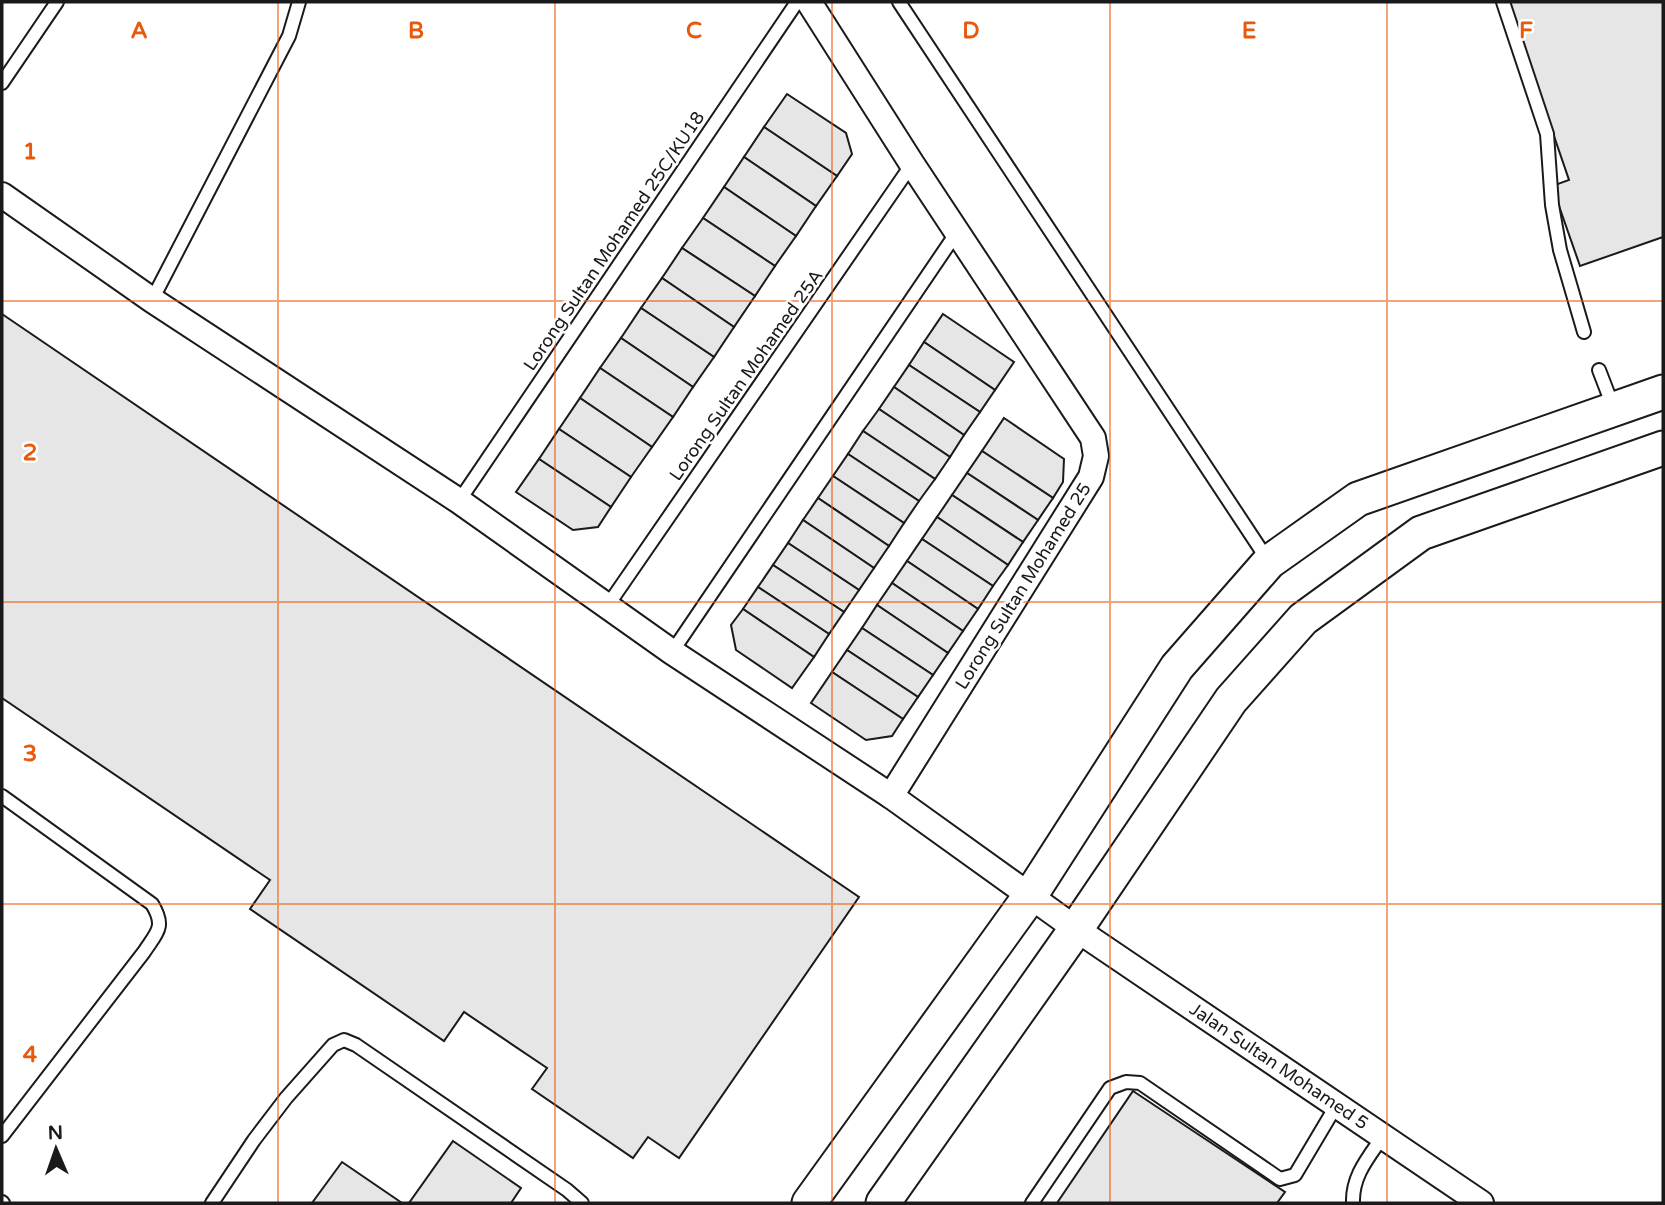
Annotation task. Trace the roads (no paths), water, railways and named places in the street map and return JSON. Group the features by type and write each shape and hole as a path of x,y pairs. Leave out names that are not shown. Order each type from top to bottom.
{"street":[{"name":"Lorong Sultan Mohamed 25","path":"809,2 912,164 1093,438 1096,456 1091,477 891,796"},
{"name":"Jalan Sultan Mohamed 5","path":"2,195 152,300 459,501 673,652 891,796 1076,929 1481,1203"},
{"path":"809,1203 1030,896 1177,667 1269,562 1358,499 1663,392"},
{"path":"883,1203 1076,929 1231,700 1303,619 1422,533 1663,448"}],"lane":[{"path":"2,83 57,2"},
{"path":"152,300 289,36 299,2"},
{"name":"Lorong Sultan Mohamed 25C/KU18","path":"459,501 797,2"},
{"path":"899,2 1269,562"},
{"path":"1503,2 1547,134 1552,205 1560,250 1584,332"},
{"name":"Lorong Sultan Mohamed 25A","path":"608,605 912,164"},
{"path":"673,652 957,232"},
{"path":"1599,370 1614,409"},
{"path":"2,796 152,904 160,917 160,923 157,934 144,952 2,1136"},
{"path":"212,1203 286,1098 333,1045 344,1041 356,1045 582,1203"},
{"path":"1032,1203 1110,1088 1126,1082 1140,1083 1280,1179 1295,1175 1336,1106"},
{"path":"1353,1203 1352,1191 1359,1171 1383,1136"},
{"path":"559,1203 567,1190"}]}
